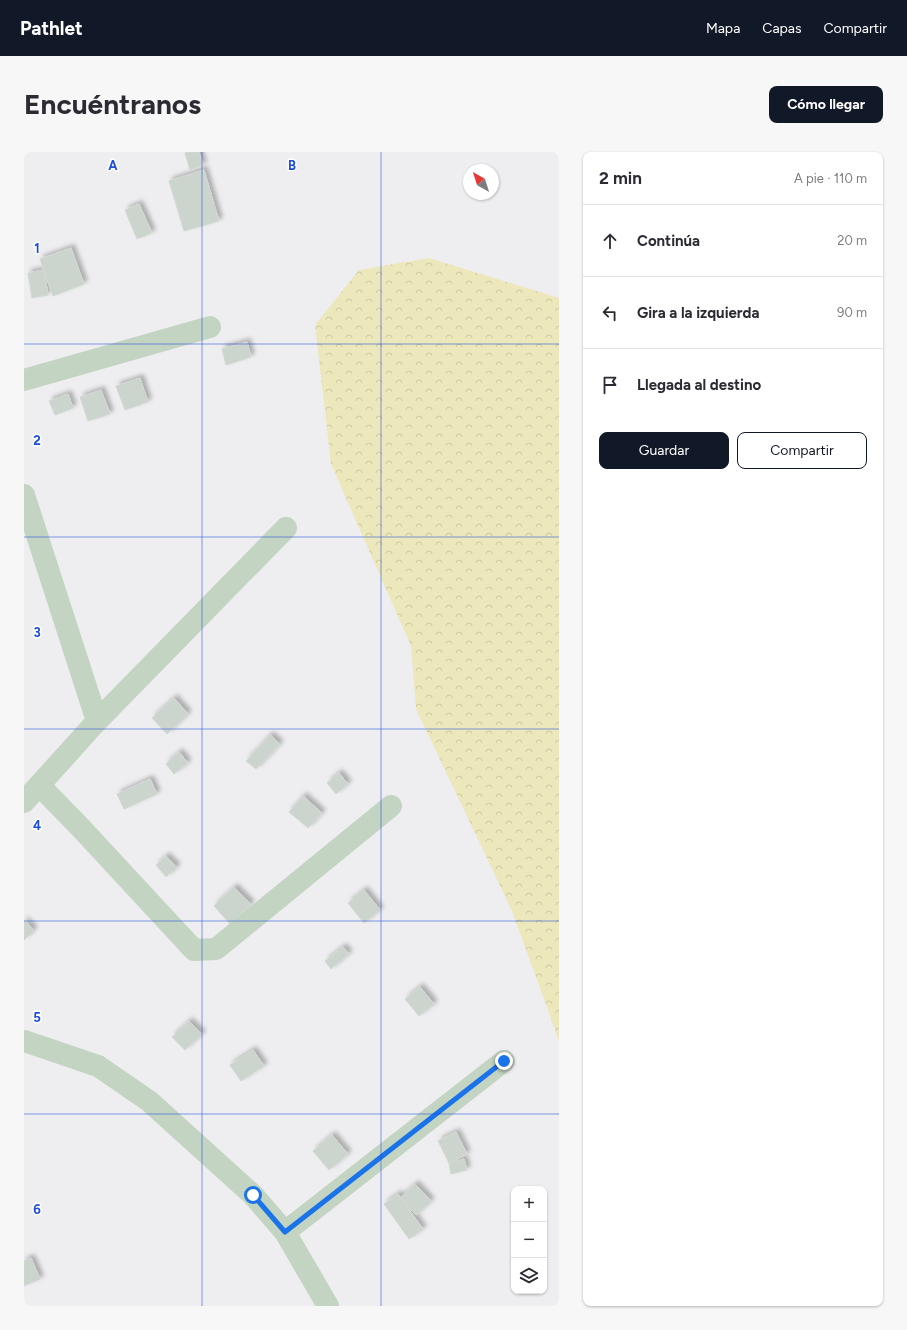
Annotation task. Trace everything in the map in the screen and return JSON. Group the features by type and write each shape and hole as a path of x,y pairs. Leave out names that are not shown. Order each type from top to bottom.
{"street":[{"path":"24,380 210,327"},
{"path":"24,495 96,721"},
{"path":"24,802 96,721 286,528"},
{"path":"39,785 194,950 216,949 391,806"},
{"path":"24,1041 98,1066 149,1102 253,1195 285,1232 328,1306"},
{"path":"285,1232 504,1061"}],"green space":[{"path":"429,258 559,298 559,1041 512,911 416,709 411,646 331,464 315,325 359,270"}],"building":[{"path":"199,152 203,165 190,170 185,153"},
{"path":"204,170 219,221 184,231 169,181"},
{"path":"139,204 152,233 137,239 125,210"},
{"path":"71,248 84,284 53,296 40,259"},
{"path":"44,270 48,295 32,298 28,273"},
{"path":"247,342 251,357 226,365 222,349"},
{"path":"140,378 148,402 125,410 116,386"},
{"path":"101,390 110,414 88,421 80,397"},
{"path":"68,394 73,408 55,415 49,401"},
{"path":"174,698 188,714 167,734 152,718"},
{"path":"270,735 280,744 256,769 246,761"},
{"path":"179,752 188,763 174,774 166,764"},
{"path":"339,773 348,784 336,794 327,783"},
{"path":"150,779 157,794 124,809 117,794"},
{"path":"303,796 322,813 308,828 289,812"},
{"path":"166,856 177,867 166,877 156,865"},
{"path":"234,887 251,904 230,924 214,906"},
{"path":"364,890 380,910 364,923 348,903"},
{"path":"24,920 34,930 24,940"},
{"path":"343,947 349,954 331,969 325,961"},
{"path":"420,987 434,1004 419,1016 405,999"},
{"path":"189,1021 202,1034 185,1050 172,1037"},
{"path":"253,1050 264,1066 241,1081 230,1065"},
{"path":"456,1132 467,1154 449,1163 438,1141"},
{"path":"332,1135 348,1154 329,1170 313,1151"},
{"path":"464,1159 467,1170 451,1174 449,1163"},
{"path":"415,1184 431,1201 416,1215 400,1198"},
{"path":"398,1194 423,1229 409,1239 384,1204"},
{"path":"31,1258 40,1279 24,1286 24,1261"}],"route":[{"path":"253,1195 285,1232 504,1061"}]}
